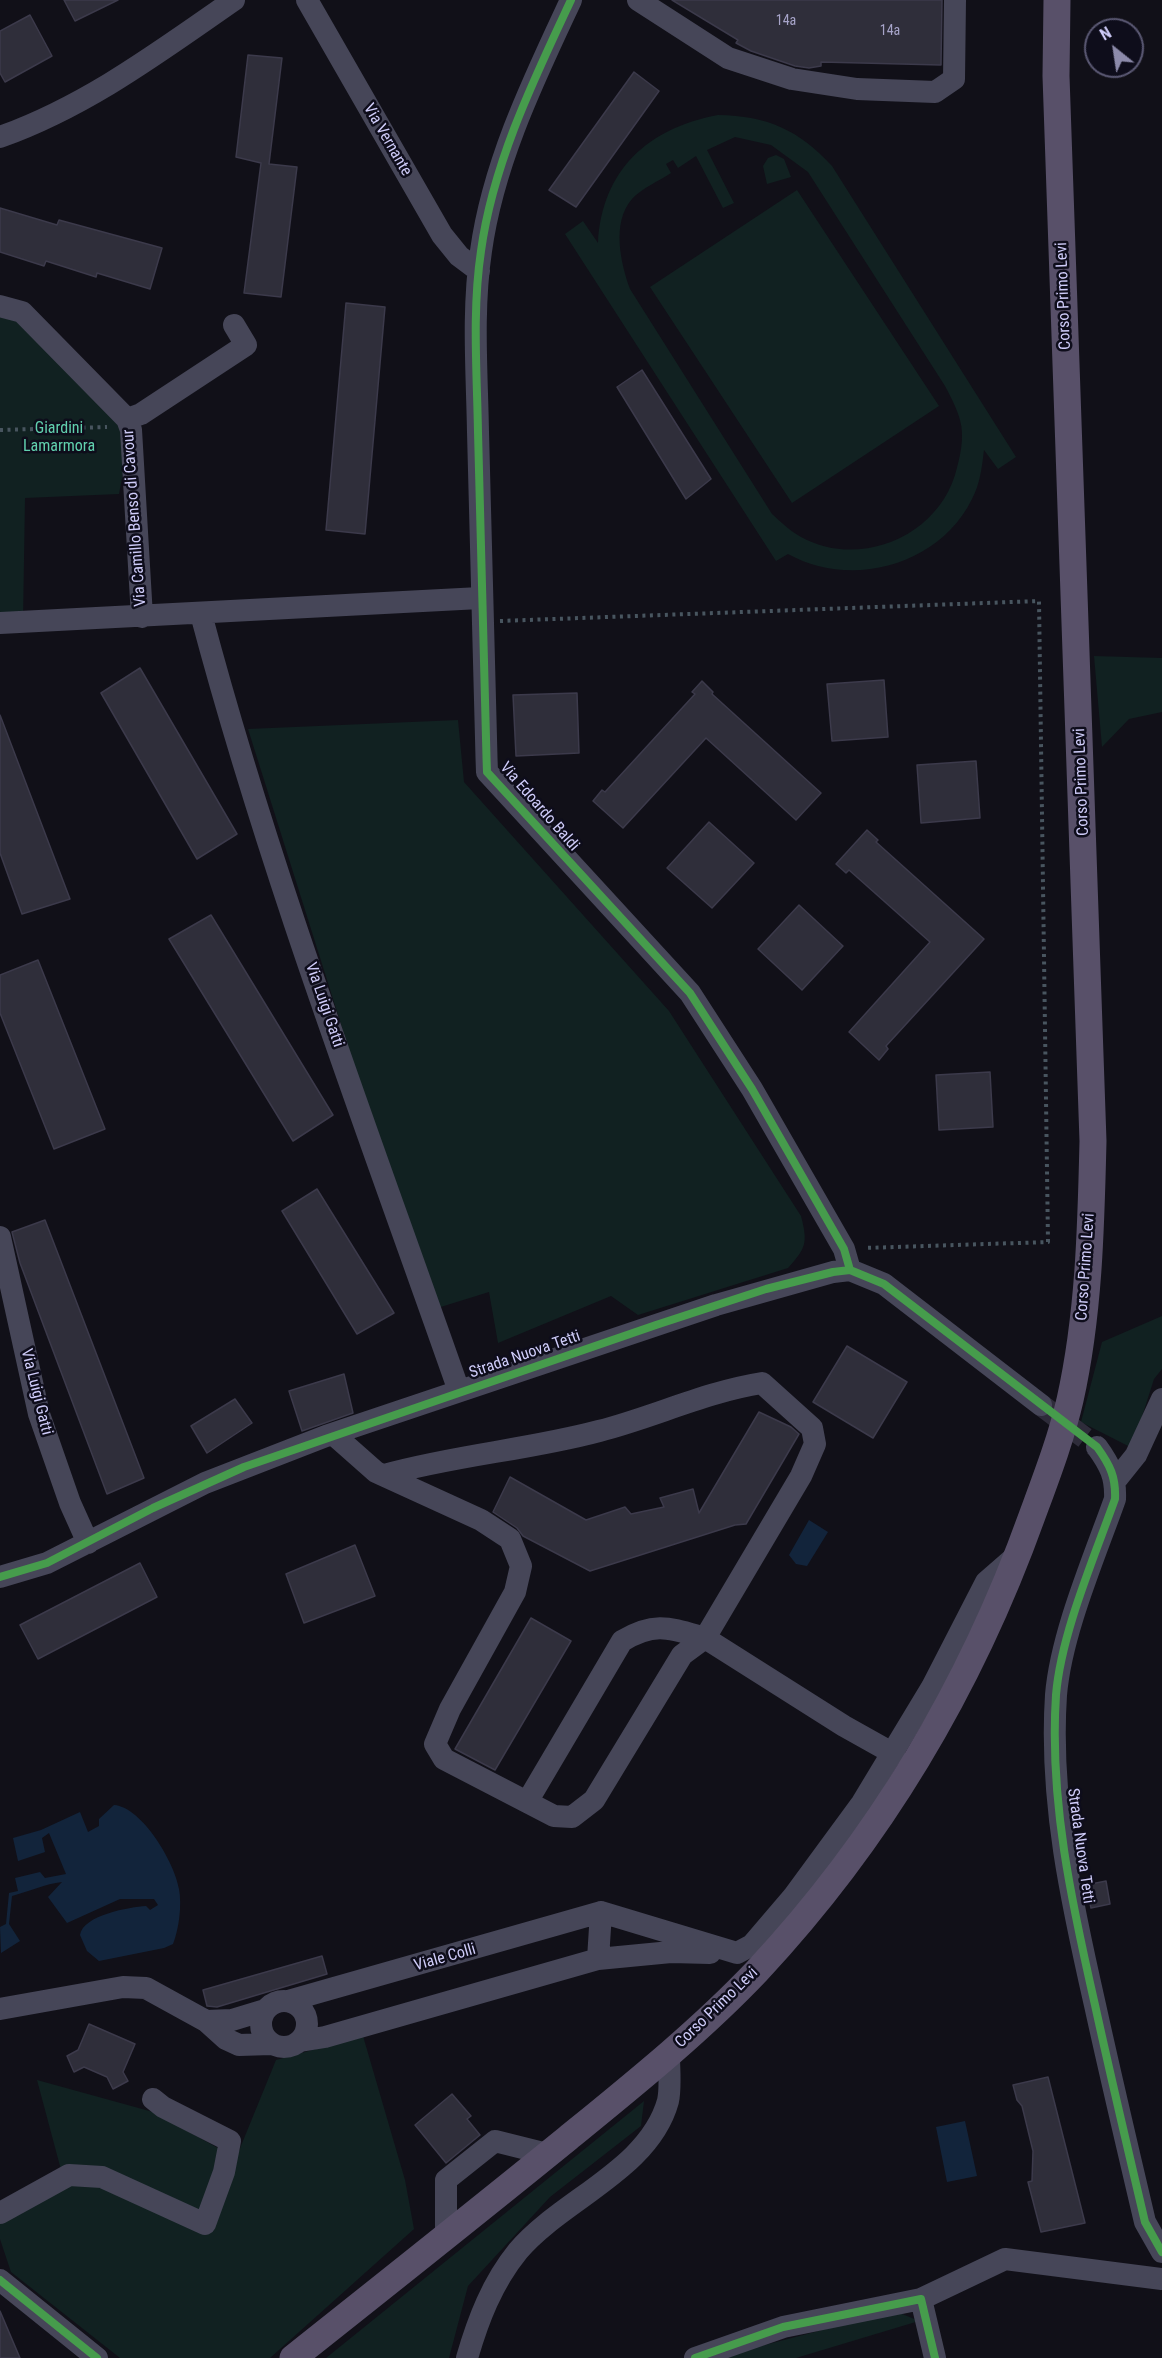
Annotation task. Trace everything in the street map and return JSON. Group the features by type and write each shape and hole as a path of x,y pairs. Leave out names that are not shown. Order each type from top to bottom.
{"main road":[{"name":"Corso Primo Levi","path":"293,2358 669,2055 757,1971 810,1910 879,1820 944,1714 974,1656 1018,1554 1058,1444 1070,1400 1084,1310 1092,1174 1090,1006 1056,76 1057,0"}],"street":[{"path":"0,137 78,103 125,76 234,0"},
{"name":"Via Vernante","path":"307,0 442,235 459,256 479,271"},
{"name":"Via Edoardo Baldi","path":"571,0 545,55 500,171 481,250 476,330 480,598 487,772 690,993 752,1089 844,1249 850,1270"},
{"path":"638,0 728,58 792,79 857,89 935,92 954,79 955,0"},
{"name":"Via Camillo Benso di Cavour","path":"0,306 22,312 128,422 142,617"},
{"name":"Via Camillo Benso di Cavour","path":"128,422 246,345 234,325"},
{"path":"0,623 480,598"},
{"name":"Via Luigi Gatti","path":"201,614 223,697 260,814 363,1121 459,1391"},
{"name":"Via Luigi Gatti","path":"0,1237 39,1414 70,1503 88,1543"},
{"path":"850,1270 868,1275 900,1295 1041,1405"},
{"name":"Strada Nuova Tetti","path":"0,1577 47,1563 205,1483 333,1434 756,1292 814,1276 850,1270"},
{"path":"333,1434 384,1475 481,1520 510,1539 521,1566 515,1592 450,1709 435,1744 444,1759 554,1816 572,1817 594,1800 682,1655 705,1638 801,1476 815,1444 812,1428 762,1383 729,1388 600,1431 431,1462 384,1475"},
{"path":"1116,1480 1136,1455 1162,1399"},
{"path":"1096,1447 1109,1462 1116,1480"},
{"name":"Strada Nuova Tetti","path":"1116,1480 1114,1500 1070,1628 1056,1693 1055,1755 1064,1856 1079,1936 1144,2222 1162,2252"},
{"name":"Corso Primo Levi","path":"894,1754 986,1582 1018,1554"},
{"path":"0,2009 135,1987 159,1994 206,2021 226,2039 239,2045 272,2044 286,2047 300,2041 325,2037 598,1959 671,1952 737,1953 752,1945 793,1897 862,1803 894,1754 844,1726 705,1638 672,1629 642,1629 622,1641 527,1802"},
{"path":"598,1959 601,1912 737,1953"},
{"name":"Viale Colli","path":"288,2001 601,1912"},
{"path":"206,2021 232,2020 265,2010 275,2002 288,2001 295,2003 306,2014 307,2028 300,2041"},
{"path":"265,2010 262,2017 262,2032 272,2044"},
{"path":"467,2358 478,2319 495,2286 518,2252 552,2218 644,2146 658,2125 668,2100 669,2055"},
{"path":"0,2213 69,2175 102,2178 205,2224 224,2172 230,2141 153,2099"},
{"path":"446,2236 446,2180 495,2140 547,2154"},
{"path":"695,2358 783,2327 921,2299 1005,2259 1162,2279"},
{"path":"0,2280 97,2358"},
{"path":"921,2299 935,2358"}],"path":[{"path":"0,430 128,422"},
{"path":"481,622 1039,601 1047,1242 844,1249"}],"green space":[{"path":"718,115 752,118 767,122 795,134 832,166 1016,457 998,469 984,450 977,487 972,499 957,522 938,541 916,555 891,565 865,570 839,570 813,564 788,554 776,561 565,234 583,221 598,243 601,217 609,194 619,174 633,156 670,130","holes":["735,137 771,145 808,172 945,386 960,420 962,434 960,454 955,475 945,497 931,515 913,530 893,541 870,548 847,550 823,546 797,535 772,514 630,289 621,256 620,231 626,209 641,191 671,173 666,164 673,160 678,168 696,156 723,208 734,203 707,150"]},
{"path":"776,155 784,159 791,177 767,184 763,166 768,158"},
{"path":"797,190 939,406 792,503 650,287"},
{"name":"Giardini Lamarmora","path":"0,312 29,319 131,430 119,494 25,498 23,622 0,623"},
{"path":"1094,656 1162,658 1162,712 1129,719 1102,747"},
{"path":"458,720 464,782 669,1011 801,1216 804,1245 788,1268 638,1315 611,1296 498,1343 489,1292 431,1310 248,729"},
{"path":"1162,1316 1162,1369 1154,1379 1132,1448 1081,1422 1102,1342"},
{"path":"363,2036 405,2180 414,2229 270,2358 120,2358 11,2272 0,2239 0,2219 64,2181 37,2080 153,2112 236,2158 276,2060"},
{"path":"644,2101 641,2126 550,2197 468,2286 449,2358 326,2358"},
{"path":"895,2311 919,2321 796,2358 715,2358"}],"water":[{"path":"809,1520 828,1532 807,1566 796,1564 789,1555"},
{"path":"114,1805 125,1808 146,1826 156,1838 171,1865 179,1889 180,1902 173,1944 164,1948 99,1961 87,1951 80,1935 89,1922 108,1913 146,1906 150,1910 158,1905 154,1899 120,1899 67,1923 48,1897 62,1882 12,1896 9,1924 20,1941 1,1953 0,1927 6,1924 9,1893 18,1891 15,1878 40,1872 45,1878 66,1874 49,1833 42,1838 45,1852 18,1861 13,1838 41,1830 80,1812 88,1832 99,1826 99,1819"},
{"path":"965,2121 977,2176 947,2182 936,2127"}],"building":[{"path":"64,0 118,0 75,21"},
{"path":"672,0 942,0 941,65 821,62 821,66 809,68 795,66 751,51 736,43 738,40"},
{"path":"30,15 52,56 5,82 0,73 0,31"},
{"path":"248,55 282,58 269,164 297,167 281,297 244,293 261,163 236,157"},
{"path":"634,72 659,91 576,207 549,190"},
{"path":"0,208 57,225 59,220 162,248 150,289 97,273 96,277 46,261 44,266 0,252"},
{"path":"346,303 385,307 365,534 326,530"},
{"path":"642,370 711,479 686,499 617,387"},
{"path":"140,668 237,834 197,859 101,693"},
{"path":"884,680 888,737 832,741 827,684"},
{"path":"702,681 713,692 712,694 821,793 796,820 706,738 623,828 593,801 602,790 605,792 695,694 692,692"},
{"path":"577,693 579,753 516,756 513,695"},
{"path":"0,715 70,899 22,914 0,853"},
{"path":"976,761 980,818 921,823 917,765"},
{"path":"709,822 754,863 712,908 667,868"},
{"path":"867,830 878,840 876,842 984,939 886,1046 888,1049 879,1060 849,1032 930,942 849,870 846,873 836,864"},
{"path":"799,905 843,946 802,990 758,949"},
{"path":"211,915 333,1115 293,1141 169,939"},
{"path":"38,960 105,1129 54,1149 0,1013 0,975"},
{"path":"990,1072 993,1127 939,1130 936,1075"},
{"path":"317,1189 394,1313 357,1334 282,1211"},
{"path":"45,1220 144,1478 107,1494 20,1263 12,1232"},
{"path":"847,1346 907,1382 873,1438 813,1402"},
{"path":"344,1374 353,1413 302,1431 289,1391"},
{"path":"235,1399 252,1423 207,1453 191,1426"},
{"path":"759,1412 791,1427 799,1434 746,1524 735,1525 590,1571 523,1536 517,1528 493,1512 510,1477 586,1520 625,1507 631,1514 664,1507 660,1498 693,1489 699,1513"},
{"path":"355,1545 375,1596 304,1623 286,1574"},
{"path":"140,1563 157,1597 38,1659 20,1625"},
{"path":"531,1618 571,1641 495,1770 455,1749"},
{"path":"1106,1881 1110,1904 1091,1908 1086,1885"},
{"path":"322,1956 327,1974 217,2007 207,2006 203,1990"},
{"path":"89,2024 135,2044 123,2072 128,2081 113,2089 107,2077 84,2067 74,2072 67,2056 78,2050"},
{"path":"1048,2077 1085,2223 1041,2232 1028,2182 1032,2181 1033,2151 1022,2106 1017,2100 1013,2085"},
{"path":"452,2094 471,2116 467,2119 480,2135 446,2163 415,2125"},
{"path":"0,2311 20,2358 0,2358"}],"tunnel":[{"path":"1041,1405 1097,1447"}],"cycle path":[{"path":"571,0 529,91 505,154 487,218 478,274 476,364 487,772 690,993 752,1089 844,1249 850,1270"},
{"path":"0,1577 47,1563 153,1508 244,1467 656,1325 766,1289 833,1272 850,1270 884,1284 1097,1447 1109,1466 1113,1478 1115,1499 1071,1622 1059,1671 1056,1695 1056,1774 1064,1852 1086,1967 1145,2222 1162,2252"},
{"path":"0,2280 97,2358"},
{"path":"695,2358 783,2327 921,2299 935,2358"}]}
